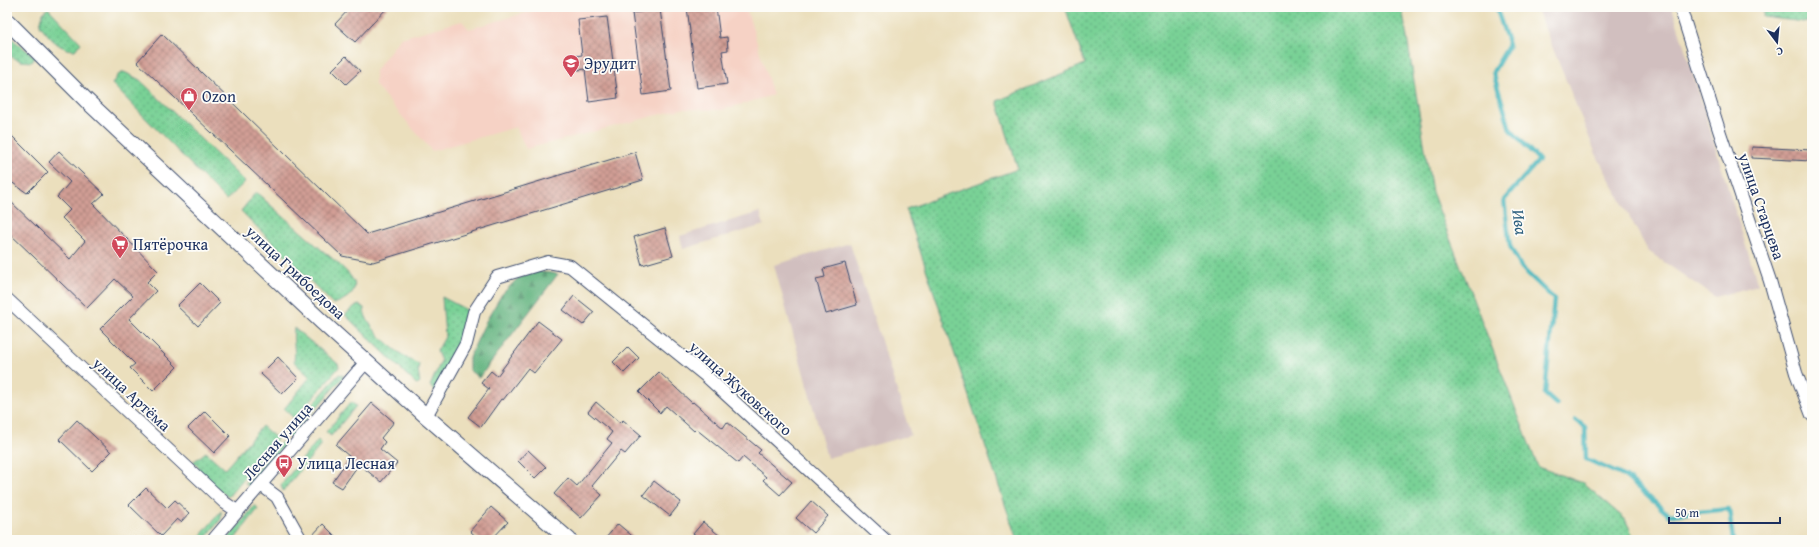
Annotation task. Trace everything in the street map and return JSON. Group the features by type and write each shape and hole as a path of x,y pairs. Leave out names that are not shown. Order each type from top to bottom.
{"street":[{"name":"улица Старцева","path":"1680,7 1719,130 1770,281 1796,373 1812,414"},
{"name":"улица Грибоедова","path":"7,21 86,100 168,178 366,362 569,540"},
{"name":"улица Жуковского","path":"426,416 466,344 474,312 497,278 548,262 570,266 706,376 885,540"},
{"name":"улица Артёма","path":"7,299 220,498 237,511"},
{"name":"Лесная улица","path":"213,540 366,362"},
{"path":"260,485 277,497 301,540"}],"shaded area":[{"name":"Эрудит","path":"546,7 746,7 773,95 722,110 681,109 526,149 516,127 432,151 375,85 375,71 400,38 462,21 469,29"},
{"path":"1536,7 1672,7 1758,285 1715,297 1648,251 1596,154"},
{"path":"760,212 764,225 683,249 680,236"},
{"path":"850,243 911,435 827,458 774,265"}],"green space":[{"path":"1065,7 1402,7 1432,192 1538,467 1583,483 1625,519 1635,540 1017,540 906,209 1018,169 997,101 1085,64"},
{"path":"1764,7 1812,7 1812,23 1763,17"},
{"path":"48,8 81,43 75,50 64,48 59,45 40,25 43,13"},
{"path":"12,39 35,57 32,62 21,61 7,55 7,45"},
{"path":"124,72 140,80 245,182 226,200 112,84 118,75"},
{"path":"256,192 349,274 355,286 354,290 348,296 333,304 241,211"},
{"path":"535,271 558,274 479,378 469,370 469,358 486,321 502,294 518,278"},
{"path":"442,297 469,311 468,327 436,391 430,386 441,361 437,351 445,337"},
{"path":"360,305 364,308 370,324 385,341 403,356 419,364 418,370 420,383 416,384 345,315 355,306"},
{"path":"294,328 338,364 339,367 295,419 284,409 310,377 294,362"},
{"path":"339,374 344,376 290,438 287,434"},
{"path":"351,402 356,406 331,436 326,432"},
{"path":"262,426 277,439 228,497 196,471 200,468 193,462 206,452 225,469"},
{"path":"318,440 322,444 283,491 281,485"},
{"path":"281,442 285,445 249,487 245,483"},
{"path":"255,505 258,509 234,540 227,540"},
{"path":"221,511 221,519 204,540 197,540"}],"building":[{"path":"351,7 388,7 355,42 335,24"},
{"path":"687,7 716,7 720,38 727,37 728,50 722,51 727,84 697,88"},
{"path":"660,9 671,91 643,95 632,13"},
{"path":"607,17 618,98 589,102 585,69 578,70 576,56 582,55 578,20"},
{"path":"162,34 367,234 635,152 643,180 373,262 342,256 137,62"},
{"path":"346,56 360,71 346,84 332,70"},
{"path":"7,131 48,172 27,193 7,179"},
{"path":"1752,147 1812,150 1812,161 1751,158"},
{"path":"59,151 104,194 93,204 158,271 147,282 156,291 129,319 177,367 153,391 130,368 135,364 100,329 133,296 115,279 87,308 7,231 7,198 70,259 85,241 62,218 70,210 57,197 70,182 49,162"},
{"path":"665,228 673,256 642,265 634,237"},
{"path":"845,263 857,305 826,314 816,279 825,277 823,269"},
{"path":"200,283 220,303 198,326 177,306"},
{"path":"574,296 594,312 583,325 563,310"},
{"path":"538,321 562,339 534,373 528,368 503,400 501,399 481,427 468,417 489,389 481,383 491,371 497,376"},
{"path":"628,347 639,358 624,373 613,362"},
{"path":"278,357 298,378 282,394 261,374"},
{"path":"659,372 692,403 693,402 723,428 727,422 761,450 758,453 792,482 780,495 763,480 766,477 743,457 738,463 696,429 694,431 666,406 660,413 639,392"},
{"path":"596,402 620,423 623,420 641,435 625,454 621,451 592,486 602,495 581,518 554,494 568,478 577,486 612,443 607,439 612,432 588,412"},
{"path":"372,403 394,422 381,438 385,442 380,449 397,463 381,482 359,464 342,488 332,482 350,457 336,445"},
{"path":"205,411 230,436 214,453 188,428"},
{"path":"77,420 111,452 92,471 59,439"},
{"path":"528,450 546,467 535,478 518,461"},
{"path":"654,481 681,502 670,516 643,495"},
{"path":"146,488 167,508 175,500 189,513 181,522 177,519 161,536 129,505"},
{"path":"811,501 828,516 813,533 796,518"},
{"path":"491,507 508,522 491,540 480,540 470,531"},
{"path":"703,522 725,540 701,540 693,534"},
{"path":"323,524 339,540 308,540"},
{"path":"618,524 637,540 604,540"}],"waterway":[{"name":"Ива","path":"1496,7 1509,45 1493,72 1510,129 1539,160 1504,200 1510,246 1521,267 1554,299 1545,394 1557,405"},
{"name":"Ива","path":"1576,420 1585,427 1586,459 1626,477 1669,515 1729,509 1733,540"}],"place":[{"name":"Эрудит","path":"571,78"},
{"name":"Ozon","path":"189,111"},
{"name":"Пятёрочка","path":"120,259"},
{"name":"Улица Лесная","path":"284,478"}]}
